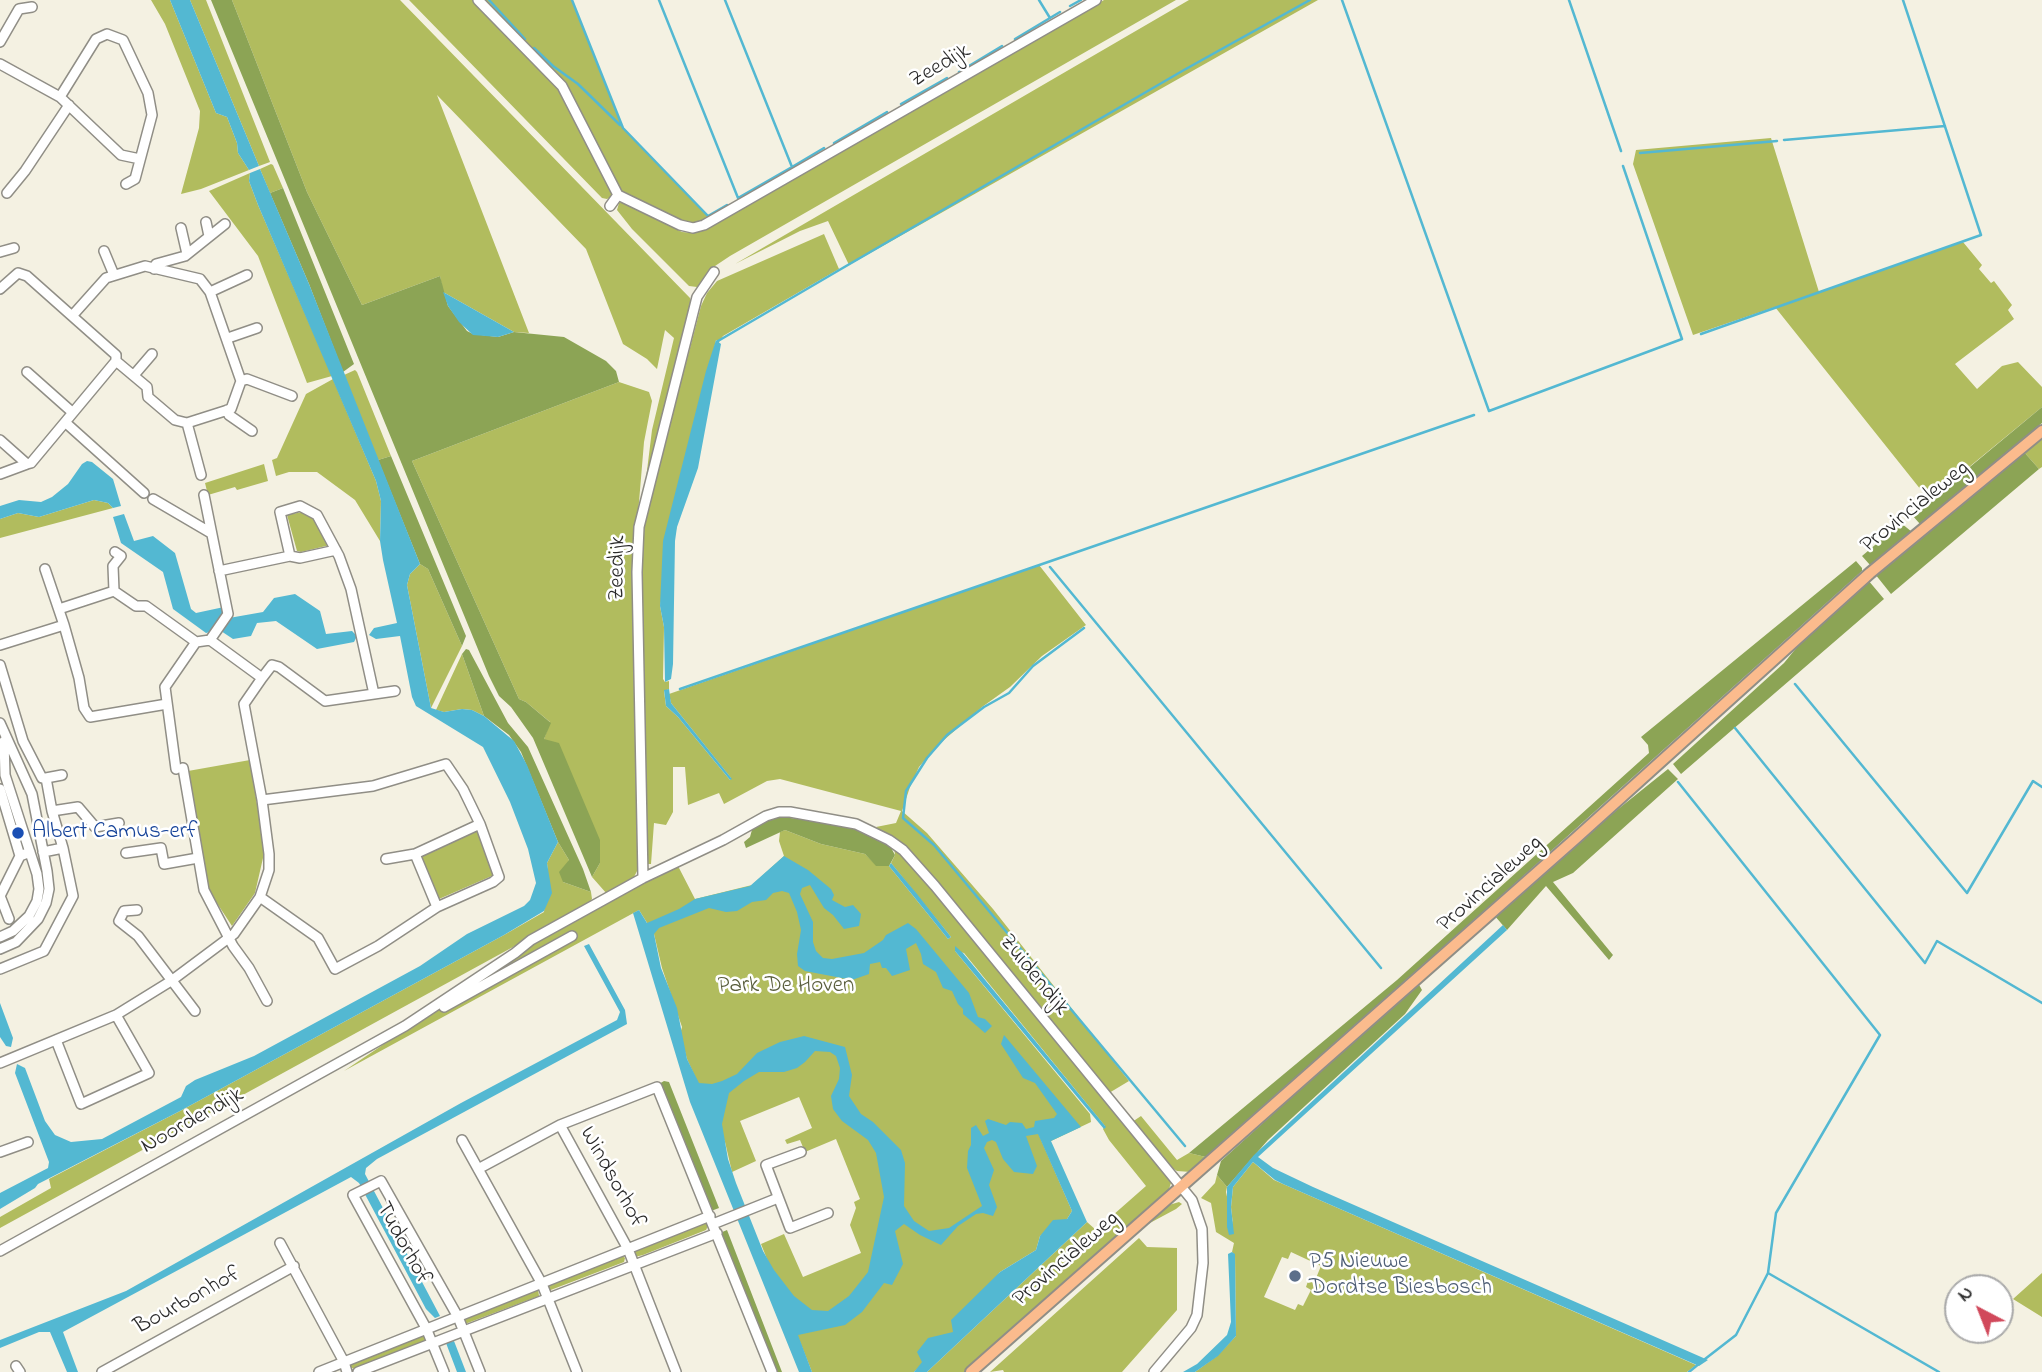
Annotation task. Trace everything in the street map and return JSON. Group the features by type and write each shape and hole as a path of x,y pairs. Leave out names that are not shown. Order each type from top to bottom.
{"main road":[{"name":"Provincialeweg","path":"971,1372 1870,573 2042,431"}],"street":[{"path":"478,0 562,86 618,195 610,206"},
{"name":"Zeedijk","path":"618,195 680,225 693,228 704,225 1096,0"},
{"path":"0,42 19,9 32,7"},
{"path":"60,97 96,40 107,34 122,40 149,93 152,115 135,179 126,184"},
{"path":"0,64 60,97 121,155 141,159"},
{"path":"8,193 69,105"},
{"path":"206,222 209,236"},
{"path":"154,269 156,264 187,254 225,225"},
{"path":"181,228 187,254"},
{"path":"0,252 13,248"},
{"path":"104,251 114,275"},
{"path":"0,289 18,273 27,276 72,316 116,355 117,360 147,387 148,397 175,421 187,424 231,409 241,381 210,292 200,279 145,266 106,278 72,316"},
{"name":"Zeedijk","path":"643,878 637,572 639,527 697,297 714,272"},
{"path":"210,292 247,275"},
{"path":"228,338 257,328"},
{"path":"134,375 152,354"},
{"path":"0,474 31,463 117,360"},
{"path":"27,372 72,412"},
{"path":"241,381 247,379 292,396"},
{"path":"227,411 252,431"},
{"path":"66,423 144,493"},
{"path":"187,424 201,475"},
{"path":"0,440 27,464"},
{"path":"204,495 228,614 210,640"},
{"path":"153,499 211,533"},
{"path":"290,556 280,512 300,506 317,515 336,550 351,589 374,694"},
{"path":"219,571 290,556 300,558 336,550"},
{"path":"114,591 113,566 121,556 115,552"},
{"path":"45,569 79,678 84,708 90,717 167,704"},
{"path":"114,591 136,606 146,606 197,642 210,640 262,678"},
{"path":"59,609 114,591"},
{"path":"0,645 64,625"},
{"path":"152,707 197,642"},
{"path":"0,665 23,741 42,778 62,775"},
{"path":"0,1063 117,1015 171,981 230,937 260,897 268,870 269,854 244,704 272,665 279,667 324,701 395,691"},
{"path":"165,687 204,890 267,1001"},
{"path":"0,723 32,794 49,889 38,919 16,942 0,949"},
{"path":"0,937 13,931 29,916 37,901 39,889 37,874 5,775 4,733"},
{"path":"260,897 318,937 335,970 437,907 499,877 480,824 463,789 446,764 373,786 262,800"},
{"path":"0,970 44,951 73,896 46,778"},
{"path":"2,799 20,856"},
{"path":"52,811 79,807 94,827 119,823"},
{"name":"Zuidendijk","path":"643,878 779,812 856,824 890,840 909,857 1192,1200 1202,1229 1200,1300 1191,1328 1154,1372"},
{"path":"386,859 415,854 480,824"},
{"path":"43,852 63,848"},
{"path":"126,853 161,848 163,864 198,858"},
{"path":"9,919 0,896 20,856 30,852"},
{"path":"415,854 437,907"},
{"name":"Noordendijk","path":"405,1026 531,940 643,878"},
{"path":"137,910 124,911 119,921 138,936 195,1011"},
{"name":"Noordendijk","path":"0,1251 572,936"},
{"path":"56,1040 81,1104 149,1073 117,1015"},
{"name":"Windsorhof","path":"478,1169 560,1125 657,1087 713,1224"},
{"name":"Windsorhof","path":"560,1125 628,1249 676,1372"},
{"path":"462,1140 542,1284 577,1372"},
{"path":"0,1152 28,1142"},
{"path":"801,1152 766,1166 790,1228 828,1213"},
{"name":"Tudorhof","path":"426,1328 353,1195 381,1181 458,1317"},
{"path":"319,1372 346,1367 426,1328 628,1249 713,1224 778,1198"},
{"path":"358,1372 633,1264 713,1224"},
{"path":"713,1224 772,1372"},
{"path":"280,1243 346,1367"},
{"name":"Bourbonhof","path":"102,1372 293,1266"},
{"path":"458,1317 480,1372"},
{"path":"426,1328 444,1372"}],"green space":[{"path":"151,0 170,0 216,113 227,117 238,153 249,170 181,194 199,128 200,111 165,24"},
{"path":"190,0 206,0 270,162 259,166"},
{"path":"211,0 232,0 307,192 362,305 440,276 448,306 467,331 498,337 514,332 564,337 606,361 616,371 619,382 412,461 519,699 551,723 544,739 559,743 600,840 600,863 592,877 533,738 511,707 499,696 489,676"},
{"path":"232,0 400,0 690,298 693,310 643,503 652,430 674,338 665,330 657,369 647,359 623,344 586,249 437,95 529,333 514,332 443,292 440,276 362,305 307,192"},
{"path":"409,0 572,0 623,128 708,216 689,226 621,192 607,199 602,198"},
{"path":"1104,0 1176,0 730,256 715,266 697,287 689,286 632,229 617,210 619,203 627,203 682,232 693,233 701,230"},
{"path":"1189,0 1318,0 849,265 828,221 800,231 735,264"},
{"path":"1771,138 1819,292 1963,242 1982,265 1979,269 1991,283 1994,281 2012,305 2008,310 2014,319 1955,364 1977,389 2002,366 2018,362 2042,387 2042,407 1929,500 1775,307 1693,335 1633,164 1636,150"},
{"path":"271,164 283,188 270,193 260,169"},
{"path":"250,173 249,181 258,205 332,376 307,383 258,256 209,191"},
{"path":"283,188 354,364 343,372 270,193"},
{"path":"824,234 839,269 723,336 719,342 716,340 660,606 664,627 663,679 665,682 669,681 669,689 664,691 666,706 730,780 671,703 669,694 1039,565 1086,625 1042,656 1010,687 937,746 919,767 902,811 927,833 993,909 1129,1081 1109,1093 898,842 876,827 896,823 901,811 780,779 767,781 724,804 719,793 688,805 685,767 673,767 673,812 666,825 654,823 651,864 648,864 646,859 641,541 701,306 717,281"},
{"path":"355,370 391,456 378,460 344,375"},
{"path":"333,379 376,481 381,501 380,541 355,500 317,472 289,472 276,476 272,460 277,458 306,394"},
{"path":"619,382 649,392 652,401 644,442 637,526 639,867 633,879 607,894 592,877 600,863 544,739 550,722 519,699 412,461"},
{"path":"2042,407 2042,423 1920,524 1912,515"},
{"path":"2042,438 2042,467 2039,469 2024,452"},
{"path":"2024,452 2039,469 1891,594 1875,574"},
{"path":"391,456 466,636 462,646 428,569 420,564 378,460"},
{"path":"264,464 268,481 208,495 205,483"},
{"path":"94,500 108,503 113,508 0,538 0,519 18,513 39,517"},
{"path":"302,512 318,522 330,545 297,551 287,515"},
{"path":"1901,523 1912,532 1870,565 1862,556"},
{"path":"1856,561 1862,571 1210,1158 1189,1153 1397,980 1649,753 1648,745 1641,737"},
{"path":"420,564 428,569 462,646 431,708 407,585 410,574"},
{"path":"1868,580 1884,599 1681,774 1673,764 1784,663 1807,635"},
{"path":"466,649 469,650 508,723 528,747 591,892 563,882 559,872 569,860 558,842 521,752 509,735 484,716 462,654"},
{"path":"462,654 484,716 472,710 436,710"},
{"path":"250,760 263,842 263,858 255,893 232,926 207,888 188,771"},
{"path":"1668,769 1678,779 1573,873 1553,882 1613,955 1609,960 1546,886 1507,930 1494,915 1571,847"},
{"path":"781,817 857,825 889,844 895,855 889,866 876,866 865,854 821,844 785,830 746,848 744,842 750,837 753,826"},
{"path":"476,829 494,875 439,899 420,856"},
{"name":"Park De Hoven","path":"785,830 821,844 865,854 877,866 889,866 948,939 951,937 891,863 895,855 894,846 903,854 1169,1177 1171,1183 1168,1192 965,1372 927,1372 1087,1222 1096,1230 1146,1186 1109,1140 1103,1129 1105,1126 964,953 955,951 1090,1114 1091,1122 1051,1141 1039,1135 1072,1211 1067,1219 1040,1236 1036,1250 1000,1272 954,1332 914,1372 812,1372 761,1244 784,1234 803,1277 861,1253 850,1225 856,1208 854,1202 860,1199 836,1139 805,1152 800,1140 787,1144 785,1140 812,1128 799,1097 740,1121 756,1161 732,1172 725,1142 687,1059 680,1034 682,1027 662,968 654,934 639,910 344,1071 537,941 658,874 678,866 695,899 752,885 784,856 779,841 780,832"},
{"path":"558,842 569,860 563,882 591,892 592,899 586,907 0,1228 0,1217 51,1188 49,1179 180,1111 544,912 547,863"},
{"path":"1418,983 1422,990 1405,1014 1268,1140 1227,1187 1217,1175 1221,1161"},
{"path":"669,1082 719,1208 711,1211 659,1084"},
{"path":"1141,1116 1177,1160 1189,1153 1210,1158 1191,1172 1177,1171 1168,1165 1132,1122"},
{"path":"1253,1162 1274,1180 1696,1365 1687,1372 1195,1372 1217,1356 1236,1336 1235,1255 1232,1252 1234,1243 1216,1232 1211,1203 1201,1198 1215,1183 1217,1175 1227,1187 1233,1225 1233,1187","holes":["1291,1252 1321,1266 1314,1283 1308,1281 1306,1287 1311,1290 1303,1306 1298,1304 1295,1310 1264,1297 1282,1257 1288,1259"]},
{"path":"1179,1202 1182,1204 1176,1209 1148,1224 1169,1205"},
{"path":"706,1222 706,1230 643,1255 635,1257 632,1251"},
{"path":"727,1230 782,1372 775,1372 720,1233"},
{"path":"1139,1238 1147,1247 1177,1248 1177,1310 1122,1372 990,1372"},
{"path":"622,1255 624,1262 548,1291 547,1286"},
{"path":"2042,1273 2042,1317 2014,1298"},
{"path":"538,1289 539,1296 465,1324 463,1318"},
{"path":"423,1334 426,1339 424,1342 355,1369 348,1365"}],"water":[{"path":"170,0 190,0 259,166 249,170 238,153 227,117 216,113"},
{"path":"260,169 309,284 420,564 410,574 407,585 431,708 444,712 472,710 484,716 514,741 527,765 558,842 547,863 552,893 544,911 504,935 180,1111 38,1184 0,1209 0,1193 48,1168 49,1162 15,1073 17,1064 25,1068 45,1121 55,1135 71,1142 102,1139 181,1097 186,1086 195,1080 254,1056 420,966 467,934 524,906 530,900 536,883 528,849 510,802 483,747 416,706 400,636 376,639 369,635 374,628 397,623 380,541 381,501 376,481 249,181 250,173"},
{"path":"443,292 514,332 498,337 473,335 459,322 448,306"},
{"path":"716,340 721,344 698,468 677,527 673,664 671,679 665,682 664,627 660,606 663,541"},
{"path":"87,461 113,479 121,506 113,508 108,503 94,500 39,517 18,513 0,519 0,506 19,500 41,502 52,497 68,484"},
{"path":"124,514 134,541 153,536 175,553 191,609 196,613 224,607 222,616 210,632 206,633 173,609 163,572 121,543 113,517"},
{"path":"295,594 320,611 326,634 352,631 357,636 354,642 317,649 276,621 257,623 251,636 233,639 221,631 229,618 263,612 274,598"},
{"path":"669,689 671,703 732,779 730,780 666,706 664,690"},
{"path":"784,856 808,870 831,889 834,895 832,900 845,907 853,905 861,914 859,926 844,929 824,908 810,885 802,888 800,894 813,922 813,942 816,951 823,958 864,953 886,935 908,923 969,993 978,1017 985,1019 992,1026 985,1033 963,1014 963,1009 952,991 943,988 936,972 923,964 916,943 906,949 910,970 892,976 886,968 882,968 880,962 870,964 869,974 852,980 805,971 798,966 801,930 797,912 789,893 782,891 773,893 766,900 752,902 737,911 726,912 709,908 659,928 654,934 661,968 677,1008 687,1059 699,1083 712,1084 722,1081 737,1074 757,1053 780,1042 804,1036 845,1047 852,1075 849,1096 861,1114 901,1150 905,1163 904,1206 914,1221 929,1231 949,1228 982,1206 967,1168 971,1128 976,1125 983,1136 989,1133 985,1121 988,1119 1006,1125 1010,1122 1022,1123 1026,1129 1034,1127 1035,1121 1054,1118 1057,1114 1035,1083 1023,1078 1001,1044 1004,1035 1081,1127 1051,1141 1087,1222 927,1372 914,1372 922,1362 917,1352 928,1338 953,1332 951,1320 1000,1272 1036,1250 1040,1236 1053,1220 1067,1219 1072,1211 1038,1134 1026,1136 1037,1166 1033,1174 1014,1172 1003,1159 996,1142 987,1142 984,1148 994,1170 989,1185 997,1207 993,1216 976,1214 958,1226 941,1245 904,1224 895,1231 903,1264 892,1285 884,1283 862,1312 845,1325 798,1335 812,1372 799,1372 690,1102 633,913 639,910 647,923 695,899 750,886","holes":["815,1051 830,1052 836,1056 840,1068 839,1079 831,1096 833,1109 842,1121 868,1140 876,1153 884,1197 868,1272 849,1296 828,1311 812,1310 794,1296 763,1251 728,1159 722,1124 729,1093 744,1081 759,1072 784,1072 797,1068"]},
{"path":"891,863 951,937 948,939 889,866"},
{"path":"1503,925 1507,930 1258,1157 1273,1168 1313,1187 1708,1360 1699,1366 1283,1184 1253,1162 1233,1187 1231,1207 1234,1234 1229,1235 1227,1187 1254,1155"},
{"path":"589,944 625,1010 627,1024 377,1159 366,1168 365,1174 440,1316 435,1318 426,1309 359,1183 351,1177 63,1332 78,1372 67,1372 50,1332 39,1332 0,1348 0,1340 126,1291 461,1103 617,1020 620,1012 584,946"},
{"path":"955,946 1106,1127 1104,1129 955,951"},
{"path":"0,1003 13,1038 11,1047 6,1046 0,1037"},
{"path":"1228,1254 1235,1254 1236,1336 1218,1356 1195,1372 1183,1372 1197,1364 1227,1335 1231,1322"},
{"path":"454,1341 466,1372 457,1372 446,1343"}],"waterway":[{"path":"489,0 525,39"},
{"path":"572,0 623,128 708,216 727,205"},
{"path":"659,0 738,198 792,167"},
{"path":"725,0 792,167 824,148"},
{"path":"1039,0 1050,18"},
{"path":"1070,6 1081,0"},
{"path":"717,345 718,341 841,269 1310,0"},
{"path":"1342,0 1489,411 1682,339 1623,166"},
{"path":"1569,0 1621,151"},
{"path":"1701,334 1981,235 1903,0"},
{"path":"1015,39 1060,12"},
{"path":"959,72 1002,46"},
{"path":"534,48 578,84 620,125"},
{"path":"901,104 947,78"},
{"path":"834,143 887,112"},
{"path":"1784,140 1945,126"},
{"path":"1640,153 1777,141"},
{"path":"680,689 1474,415"},
{"path":"1050,567 1381,968"},
{"path":"1084,628 1033,666 1009,693 984,707 947,735 927,758 906,791 903,818 934,845 1185,1146"},
{"path":"1795,684 1967,893 2033,781 2042,787"},
{"path":"1735,728 1925,963 1937,941 2042,1003"},
{"path":"1678,782 1880,1035 1776,1213 1768,1273 1736,1335 1705,1359"},
{"path":"1768,1273 1939,1372"},
{"path":"1689,1372 1700,1363"}],"place":[{"name":"Albert Camus-erf","path":"18,833"},
{"name":"P5 Nieuwe Dordtse Biesbosch","path":"1295,1276"}]}
